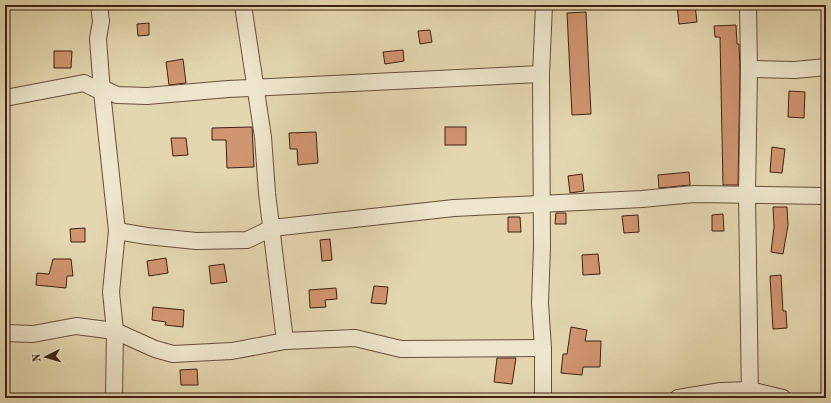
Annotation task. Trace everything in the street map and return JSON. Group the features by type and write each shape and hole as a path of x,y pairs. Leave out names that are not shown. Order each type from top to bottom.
{"street":[{"path":"99,5 101,21 98,39 102,92 117,231 111,292 115,331 114,398"},
{"path":"243,5 256,88 285,341"},
{"path":"543,398 543,348 540,302 542,204 541,74 544,5"},
{"path":"748,5 749,69 747,194 750,394"},
{"path":"749,69 795,70 826,67"},
{"path":"5,98 84,83 102,92 106,90 117,95 147,96 179,92 541,74"},
{"path":"117,231 196,241 247,240 272,228 454,208 694,194 826,196"},
{"path":"5,333 33,334 76,326 115,331 154,349 173,354 232,351 285,341 355,338 401,349 543,348"},
{"path":"678,398 721,391 783,398"}],"building":[{"path":"677,5 695,5 697,22 679,24"},
{"path":"586,12 591,114 572,115 567,13"},
{"path":"149,23 149,35 138,36 137,24"},
{"path":"736,25 737,44 739,44 740,69 738,185 723,185 720,37 715,37 714,26"},
{"path":"430,30 432,42 420,44 418,31"},
{"path":"403,50 404,61 385,64 383,52"},
{"path":"54,51 72,51 71,68 54,68"},
{"path":"183,59 186,83 169,85 166,62"},
{"path":"789,91 805,92 804,118 788,117"},
{"path":"252,127 254,167 227,168 226,140 212,140 212,128"},
{"path":"445,127 466,127 466,145 445,145"},
{"path":"316,132 318,163 298,165 297,149 290,149 289,133"},
{"path":"171,138 186,138 188,155 173,156"},
{"path":"772,147 785,149 782,173 770,172"},
{"path":"689,172 690,185 659,188 658,175"},
{"path":"582,174 584,191 570,193 568,176"},
{"path":"773,207 787,207 788,225 783,254 771,252 774,227"},
{"path":"556,213 566,213 566,224 555,224"},
{"path":"723,214 724,231 712,231 712,215"},
{"path":"638,215 639,232 624,233 622,216"},
{"path":"508,217 520,217 521,232 508,232"},
{"path":"85,228 85,242 71,242 70,229"},
{"path":"330,239 332,260 322,261 320,240"},
{"path":"598,254 600,274 583,275 582,255"},
{"path":"166,258 168,273 149,276 147,261"},
{"path":"53,259 71,259 73,276 67,276 66,288 36,285 37,273 49,274"},
{"path":"224,264 227,282 211,284 209,266"},
{"path":"781,275 783,311 786,311 787,328 773,329 770,276"},
{"path":"374,286 388,287 386,304 371,303"},
{"path":"336,288 337,299 325,300 326,307 310,308 309,290"},
{"path":"153,307 184,310 183,327 165,325 166,322 152,320"},
{"path":"571,327 587,330 585,341 601,341 600,367 583,367 582,375 561,373 563,354 567,354"},
{"path":"497,358 516,358 512,384 494,382"},
{"path":"197,369 198,385 181,385 180,370"}]}
